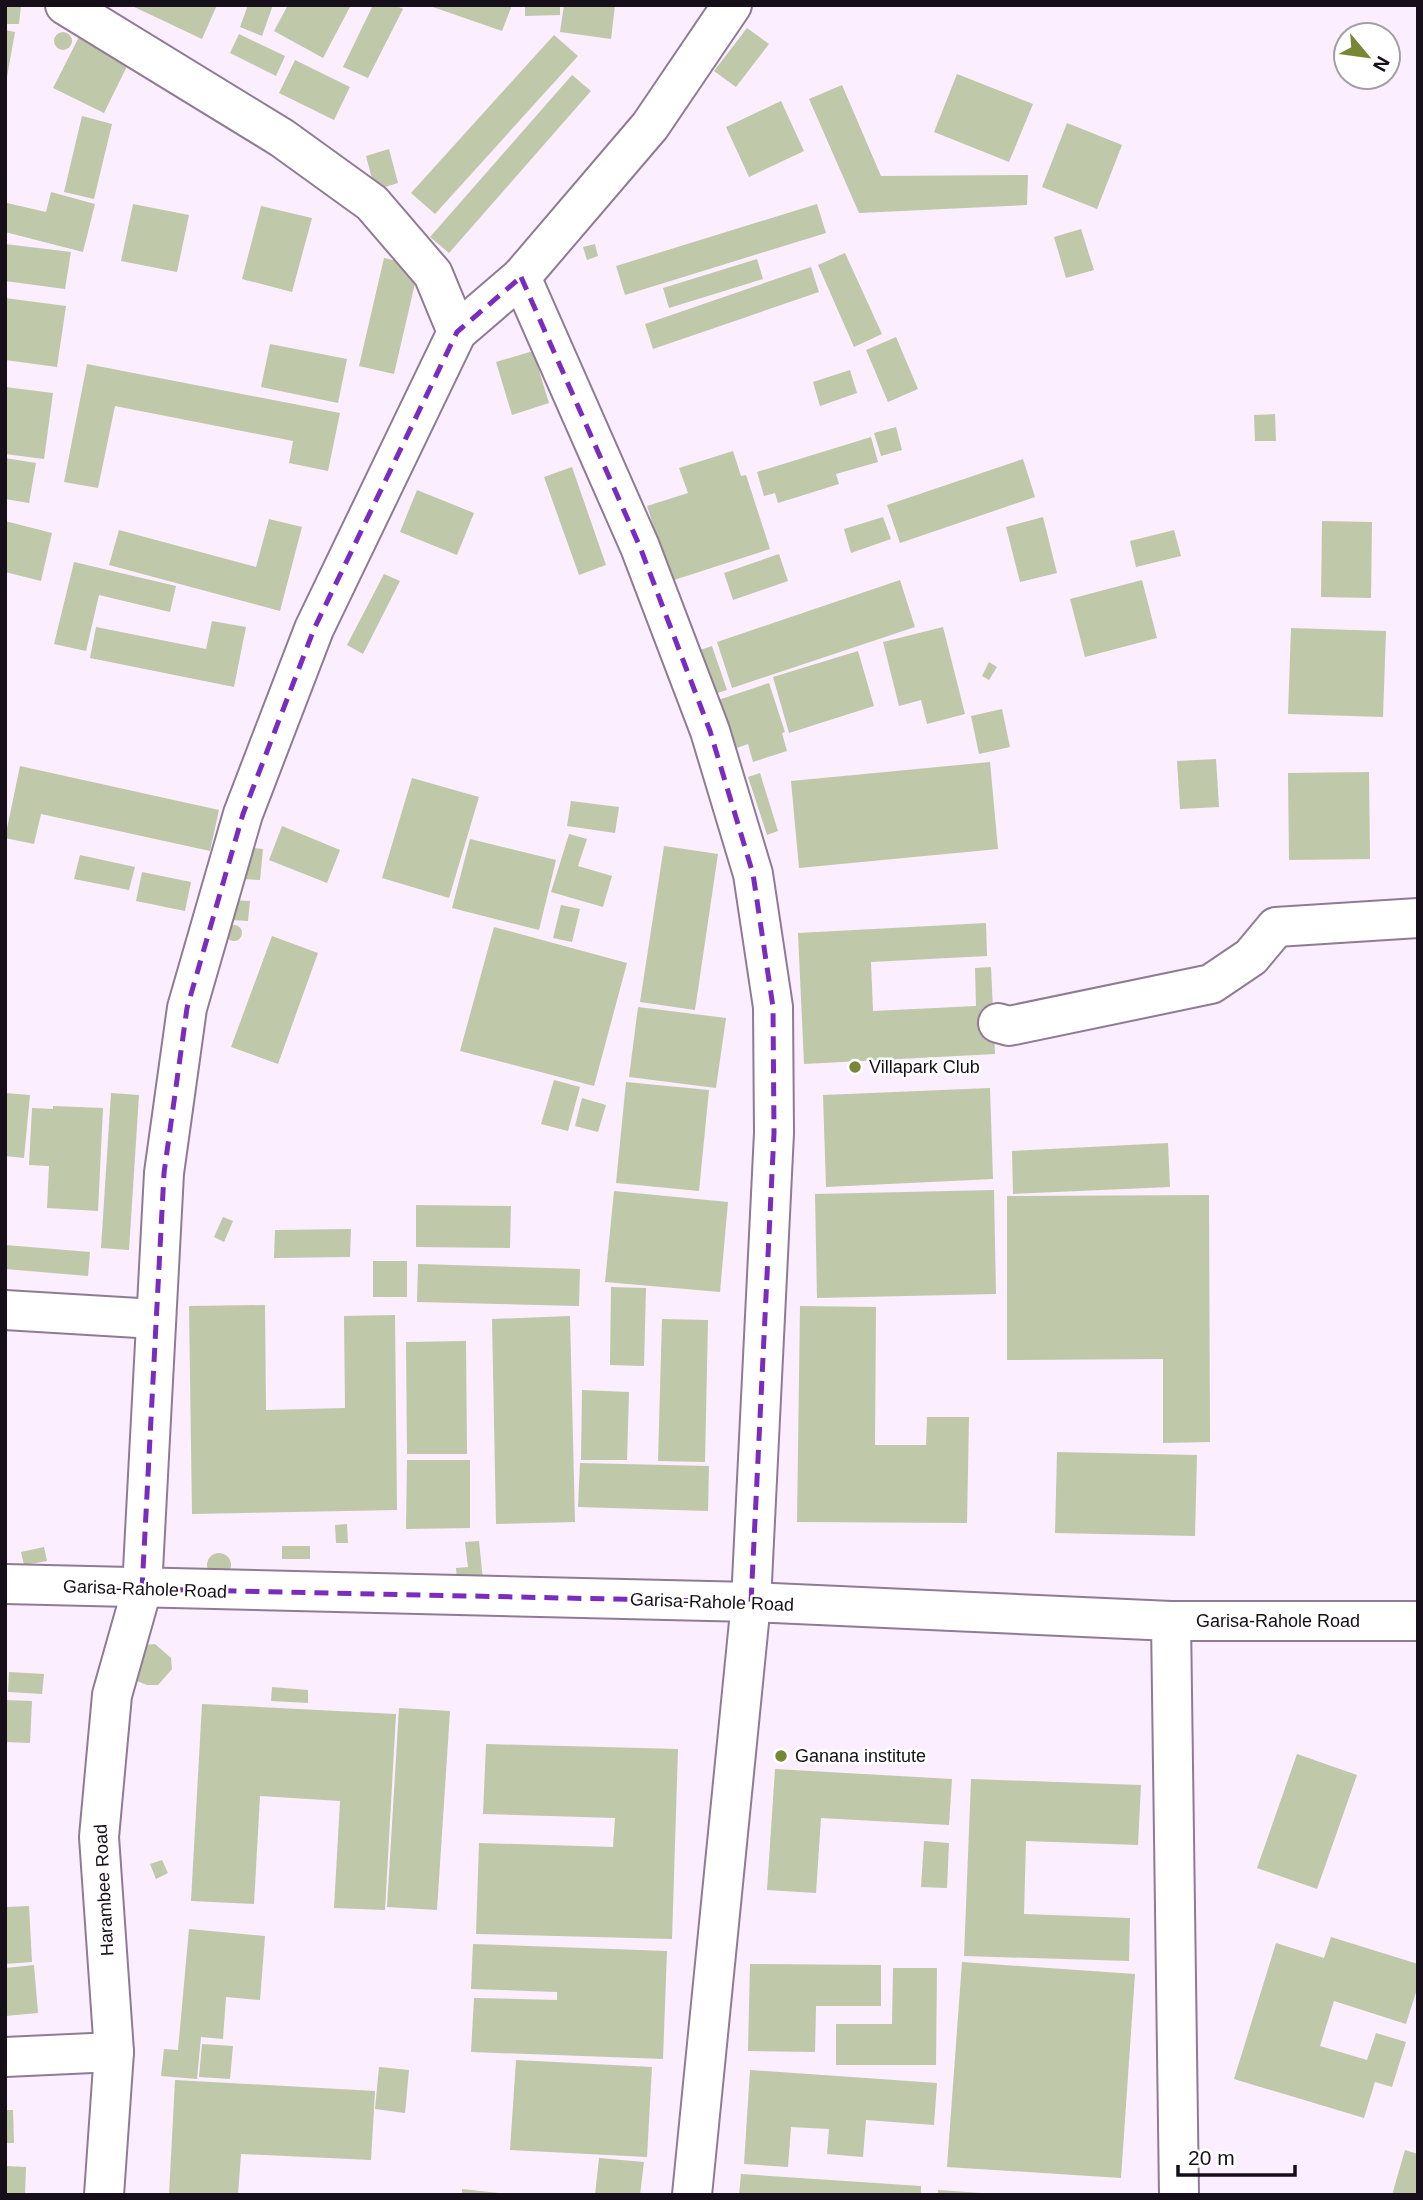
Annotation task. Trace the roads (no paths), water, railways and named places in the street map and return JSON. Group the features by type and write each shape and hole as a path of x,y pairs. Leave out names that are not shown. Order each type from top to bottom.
{"street":[{"path":"65,5 282,138 372,203 433,274 457,332 522,277 650,126 733,5"},
{"path":"522,277 640,547 710,731 753,874 773,1007 774,1133 751,1602 692,2195"},
{"name":"Harambee Road","path":"104,2195 114,2052 99,1837 112,1695 142,1589 164,1173 187,1008 243,814 314,629 457,332"},
{"path":"998,1023 1009,1026 1211,984 1251,957 1276,927 1418,918"},
{"path":"5,1310 155,1319"},
{"name":"Garisa-Rahole Road","path":"5,1584 751,1602 1171,1621 1418,1621"},
{"path":"1171,1621 1179,2195"},
{"path":"5,2057 114,2052"}],"place":[{"name":"Villapark Club","path":"855,1067"},
{"name":"Ganana institute","path":"781,1756"}]}
